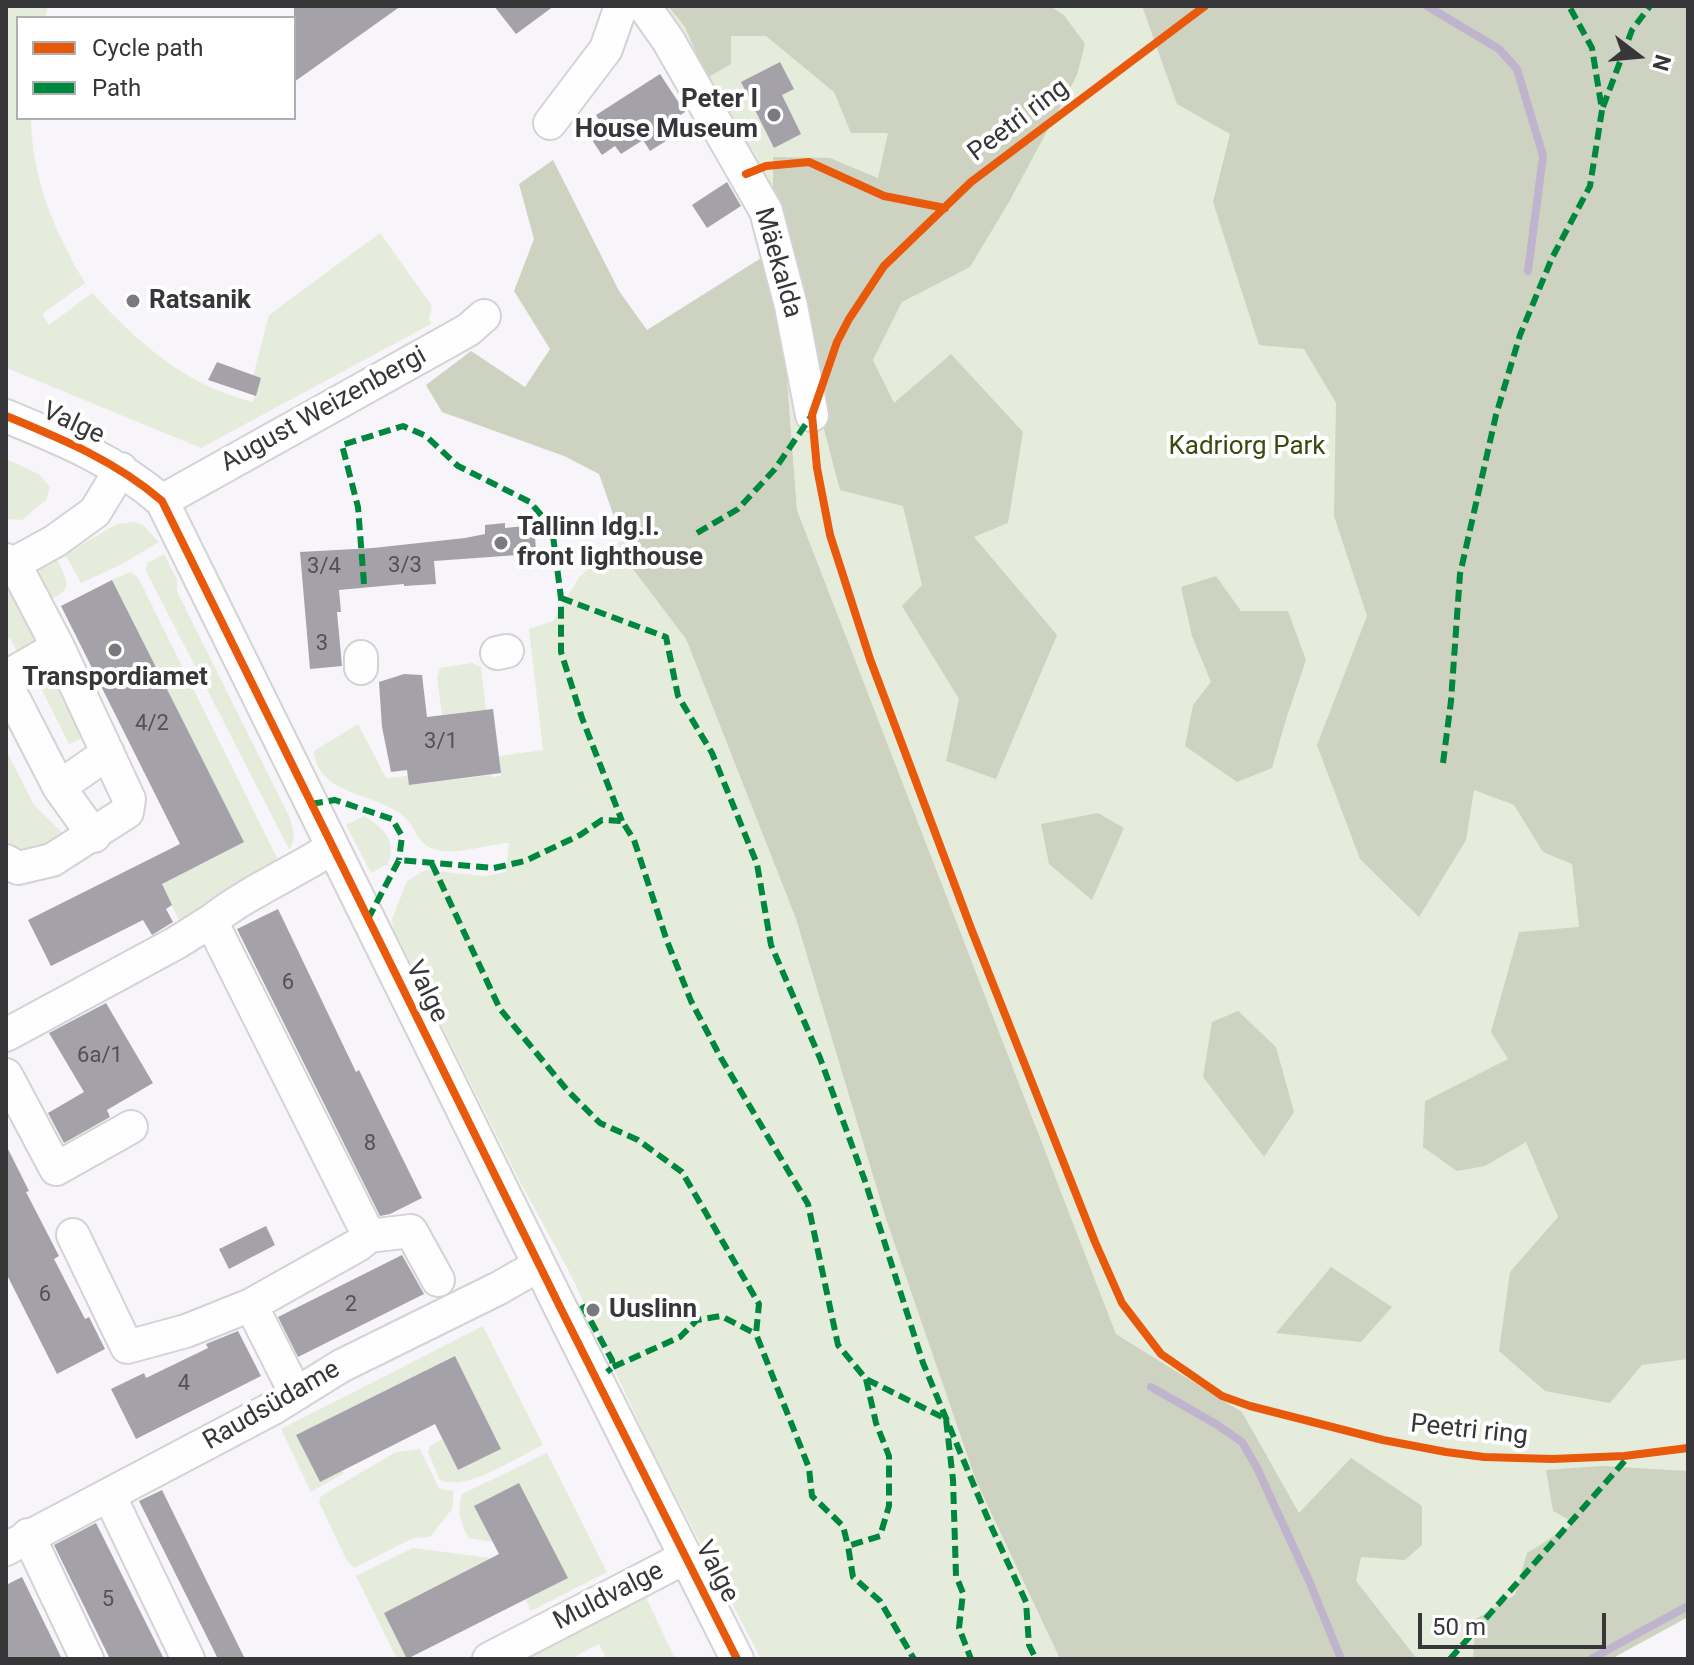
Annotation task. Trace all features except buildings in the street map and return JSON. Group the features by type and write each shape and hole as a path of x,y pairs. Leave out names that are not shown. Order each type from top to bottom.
{"street":[{"path":"550,123 606,49 621,6"},
{"name":"Mäekalda","path":"644,6 668,40 766,211 791,306 812,415"},
{"name":"August Weizenbergi","path":"162,501 468,330 484,316"},
{"name":"Valge","path":"6,416 73,444 121,469 162,501 737,1659"},
{"path":"6,861 18,868 52,860 94,836 127,812 129,799 58,647 9,564 55,541 95,512 121,469"},
{"path":"6,677 58,647"},
{"path":"6,684 59,787 94,836"},
{"path":"59,787 108,753"},
{"path":"6,1035 176,943 230,906 332,848"},
{"path":"211,921 369,1236"},
{"path":"6,1075 56,1169 131,1127"},
{"path":"73,1235 127,1347 186,1331 251,1305 369,1236 411,1231 438,1280"},
{"name":"Raudsüdame","path":"17,1542 296,1394 341,1366 539,1265"},
{"path":"251,1305 296,1394"},
{"path":"109,1495 188,1659"},
{"path":"17,1542 87,1659"},
{"name":"Muldvalge","path":"489,1659 686,1557"}],"green space":[{"path":"6,6 48,6 46,16 16,16 16,120 31,120 40,183 64,244 85,283 42,314 49,325 92,293 146,346 184,373 205,385 253,402 261,378 253,376 269,315 380,233 432,306 431,324 201,448 9,369 6,364"},
{"name":"Kadriorg Park","path":"652,6 1688,6 1688,1617 1611,1659 1372,1659 1242,1412 1116,1334 797,510 777,248"},
{"path":"668,6 1050,6 1064,15 1085,44 1077,75 1009,202 970,267 902,302 873,360 894,403 951,354 1023,432 1008,523 974,537 1057,635 996,779 946,761 959,699 902,606 922,585 903,506 840,490 824,429 798,278 773,190 773,157 830,158 878,178 888,133 851,133 834,92 766,36 731,36 731,64 707,78 685,27"},
{"path":"1142,6 1688,6 1688,1359 1642,1365 1610,1403 1545,1391 1499,1351 1510,1272 1558,1217 1526,1142 1485,1166 1457,1171 1423,1147 1425,1101 1508,1059 1491,1032 1519,932 1579,927 1572,864 1543,852 1514,805 1474,790 1466,840 1419,917 1360,859 1317,745 1367,616 1334,516 1336,403 1304,349 1259,345 1213,202 1230,134 1177,104"},
{"path":"553,160 619,291 647,330 777,248 797,510 1116,1334 1242,1412 1299,1513 1351,1458 1422,1506 1422,1545 1405,1560 1361,1557 1356,1581 1417,1659 1060,1659 976,1481 886,1219 796,919 686,639 632,568 599,474 564,456 442,412 426,385 471,351 525,387 550,349 514,291 534,239 519,184"},
{"path":"6,459 39,474 50,487 46,500 22,520 6,519"},
{"path":"135,522 143,525 159,542 81,583 65,554 117,524"},
{"path":"622,539 632,568 686,639 796,919 886,1219 976,1481 1060,1659 761,1659 650,1447 572,1277 519,1180 393,928 392,919 407,881 425,870 485,876 506,872 509,843 458,851 433,849 421,840 398,812 334,784 317,765 314,751 358,724 386,778 408,776 410,785 501,776 499,756 543,750 529,629 553,621 579,577"},
{"path":"164,554 177,580 177,591 289,816 294,837 289,849 146,571 147,563"},
{"path":"57,559 66,580 65,589 46,601 36,577 42,567"},
{"path":"130,572 138,577 281,866 191,914 193,919 181,924 155,872 193,868 243,842 112,580"},
{"path":"1216,576 1241,611 1288,611 1306,660 1272,768 1237,782 1185,746 1193,705 1211,682 1192,636 1181,587"},
{"path":"6,588 12,591 35,631 35,642 18,654 10,638 6,640"},
{"path":"472,663 481,667 486,710 442,715 437,677 440,668"},
{"path":"45,675 62,678 86,732 79,740 69,744 39,684"},
{"path":"6,750 34,805 67,837 38,858 6,847"},
{"path":"1098,813 1124,828 1092,900 1049,864 1041,824"},
{"path":"364,816 383,830 391,848 388,864 371,873 346,825"},
{"path":"1238,1011 1276,1047 1294,1112 1264,1157 1203,1077 1212,1022"},
{"path":"1331,1267 1392,1307 1361,1342 1276,1333"},
{"path":"483,1326 543,1445 478,1477 464,1481 440,1480 428,1452 430,1446 442,1439 458,1470 501,1449 455,1356 297,1435 319,1482 344,1473 311,1492 281,1429"},
{"path":"420,1449 439,1489 454,1491 452,1509 430,1537 413,1538 354,1568 346,1559 319,1502 321,1496 396,1452"},
{"path":"547,1453 607,1572 531,1611 526,1600 567,1578 519,1484 475,1506 493,1542 469,1538 462,1522 460,1506 462,1494"},
{"path":"1602,1466 1688,1471 1688,1617 1611,1659 1473,1659 1476,1619 1515,1595 1527,1553 1575,1523 1553,1511 1546,1470"},
{"path":"413,1548 491,1558 384,1613 409,1659 397,1659 356,1576"},
{"path":"644,1593 675,1659 607,1659 599,1644 570,1659 512,1659"}],"waterway":[{"path":"1427,6 1499,49 1517,69 1543,156 1528,271"},
{"path":"1151,1387 1242,1442 1310,1583 1341,1659"},
{"path":"1591,1659 1688,1606"}],"marked path":[{"path":"1443,763 1451,701 1460,574 1496,415 1520,335 1552,258 1590,186 1602,110 1592,48 1569,6"},
{"path":"1603,107 1632,30 1650,6"},
{"path":"697,533 738,509 775,469 812,415"},
{"path":"364,584 358,507 342,445 403,426 426,436 458,466 530,502 552,528 561,598 561,652 582,718 622,821"},
{"path":"561,598 666,637 678,696 712,753 757,864 771,945 820,1058 865,1181 923,1363 1026,1602 1029,1645 1036,1659"},
{"path":"311,804 335,800 392,819 402,836 399,860"},
{"path":"368,919 399,860 494,868 525,861 580,835 602,820 622,821 634,840 667,941 691,1001 721,1058 808,1204 838,1345 866,1379 946,1419 953,1480 956,1576 963,1593 959,1628 971,1659"},
{"path":"432,864 500,1009 567,1090 600,1123 638,1140 682,1172 759,1304 756,1334 809,1468 812,1496 843,1526 848,1546"},
{"path":"582,1305 612,1360 613,1367 607,1372"},
{"path":"613,1367 680,1337 697,1320 721,1316 756,1334"},
{"path":"866,1379 876,1423 889,1456 889,1506 880,1536 848,1546 853,1577 880,1601 914,1659"},
{"path":"1450,1659 1629,1456"}],"cycle path":[{"name":"Peetri ring","path":"1205,6 971,182 884,266 837,342 812,415 817,468 830,535 870,659 972,931 1095,1242 1122,1303 1161,1354 1222,1396 1250,1406 1383,1440 1446,1452 1484,1457 1552,1459 1624,1456 1688,1448"},
{"path":"746,174 766,166 809,162 884,196 945,208"},
{"path":"6,416 68,442 107,463 162,501 737,1659"}],"place":[{"name":"Peter I House Museum","path":"774,115"},
{"name":"Ratsanik","path":"133,301"},
{"name":"Tallinn ldg.l. front lighthouse","path":"501,543"},
{"name":"Transpordiamet","path":"115,650"},
{"name":"Uuslinn","path":"593,1310"}]}
